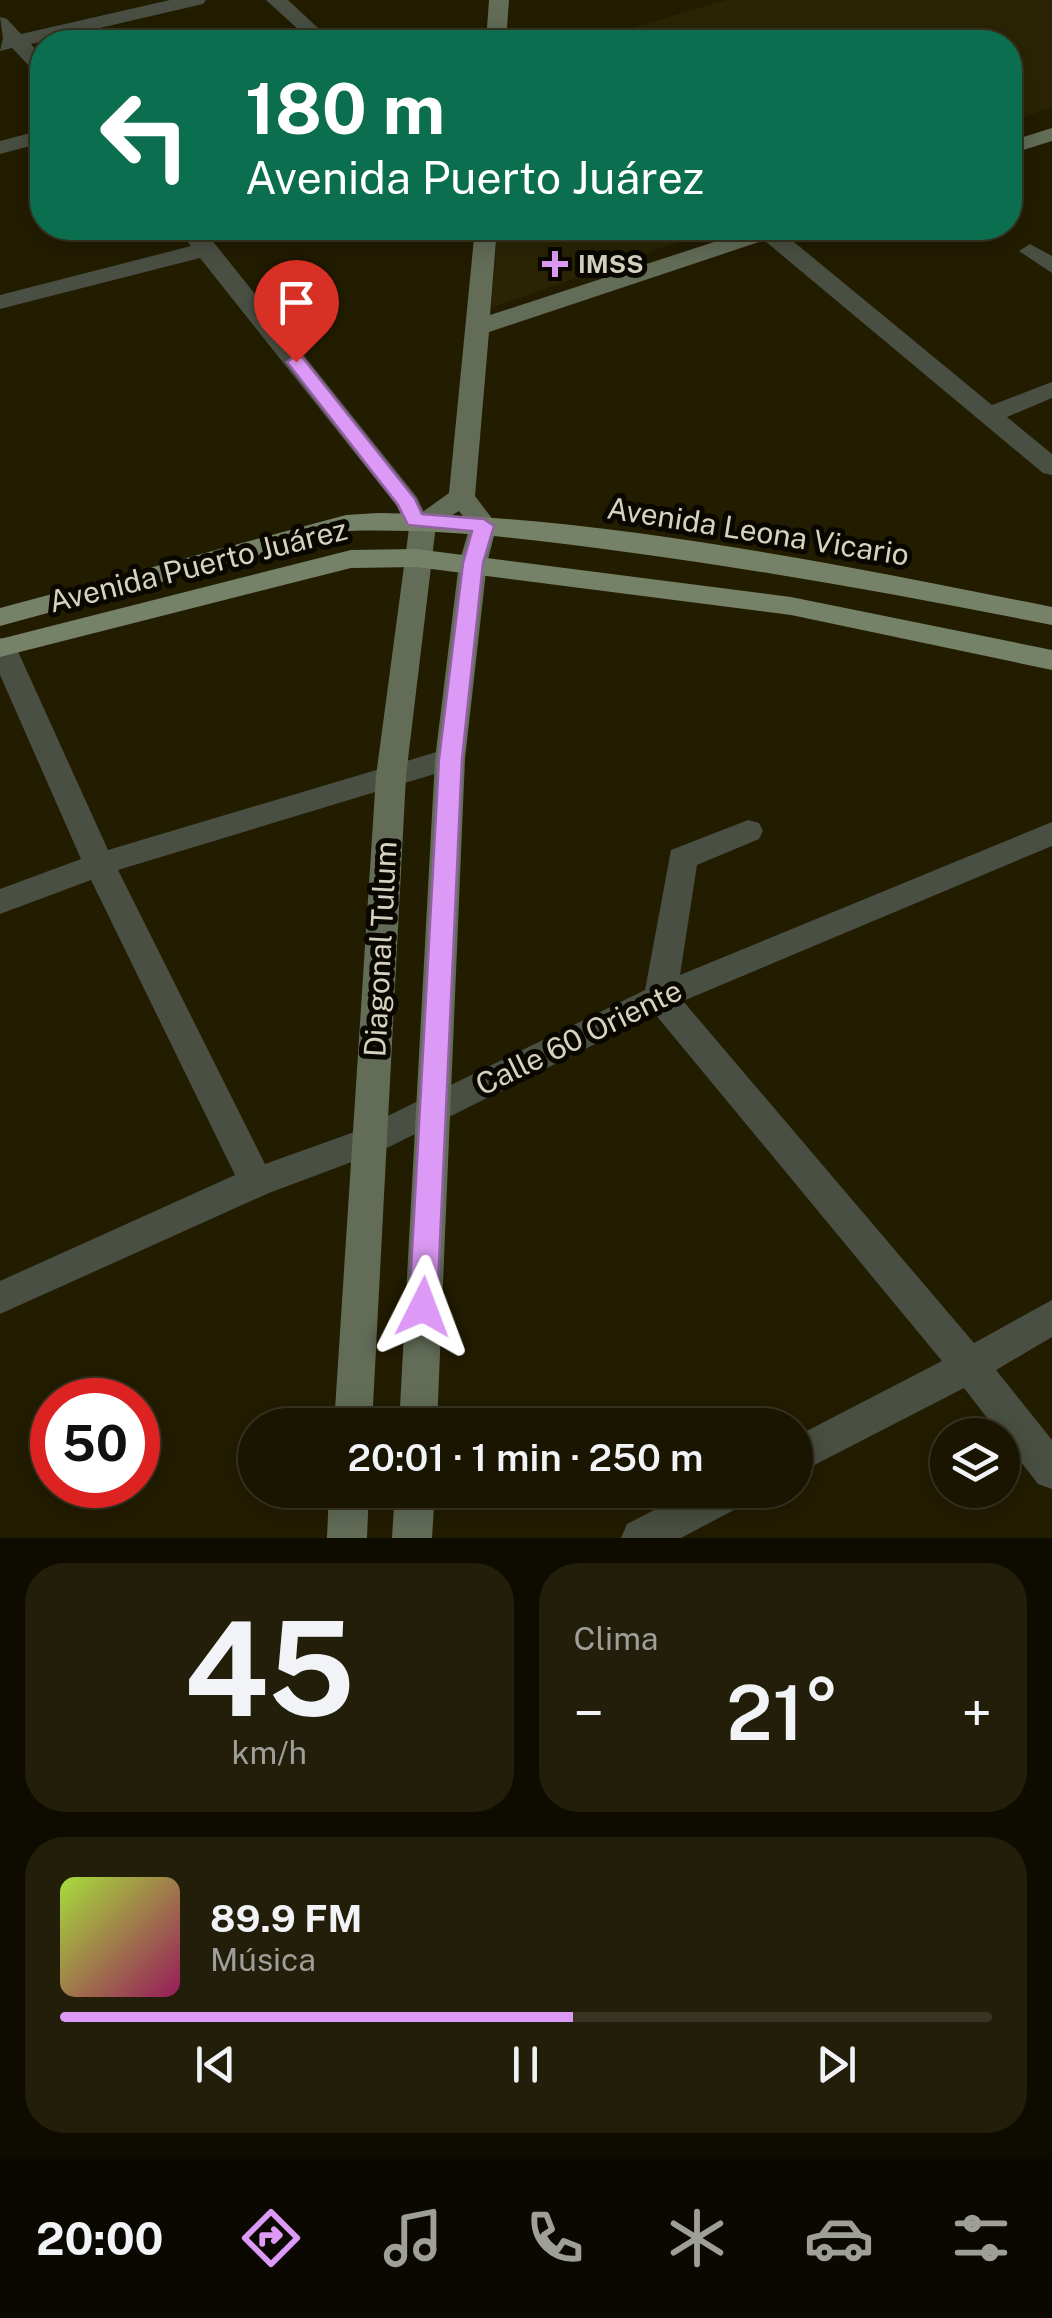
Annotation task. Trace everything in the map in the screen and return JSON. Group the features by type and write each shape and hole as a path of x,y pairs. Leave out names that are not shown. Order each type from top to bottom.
{"main road":[{"path":"497,30 499,0"},
{"path":"1022,144 1052,134"},
{"name":"Diagonal Tulum","path":"354,1408 391,776 416,558 438,515 480,326 485,240"},
{"path":"480,326 739,240"},
{"name":"Avenida Leona Vicario","path":"438,515 484,526 737,556 1052,616"},
{"name":"Avenida Puerto Juárez","path":"1,637 346,522 438,515"},
{"name":"Diagonal Tulum","path":"419,1408 450,759 473,563 484,526"},
{"name":"Avenida Puerto Juárez","path":"1,637 351,558 473,563"},
{"path":"473,563 791,606 1052,660"},
{"path":"346,1538 348,1508"},
{"path":"412,1538 413,1508"}],"street":[{"path":"66,30 196,0"},
{"path":"276,0 310,30"},
{"path":"0,23 9,43 30,59"},
{"path":"0,148 30,139"},
{"path":"199,240 408,503 438,515"},
{"path":"785,240 1052,467"},
{"path":"0,302 207,248"},
{"path":"1030,251 1052,266"},
{"path":"990,416 1052,389"},
{"path":"1,637 99,864 256,1182"},
{"path":"0,902 99,864 450,759"},
{"path":"748,831 682,858 660,997 970,1366 1052,1471"},
{"name":"Calle 60 Oriente","path":"0,1298 256,1182 369,1141 660,997 1052,833"},
{"path":"813,1448 970,1366 1052,1317"},
{"path":"641,1538 698,1508"}],"shaded area":[{"path":"726,0 1052,0 1052,107 1022,118 1022,30 624,30"},
{"name":"IMSS","path":"497,240 685,240 491,308"}],"place":[{"name":"IMSS","path":"555,264"}],"route":[{"path":"296,362 408,503 415,520 484,526 473,563 450,759 423,1307"}]}
